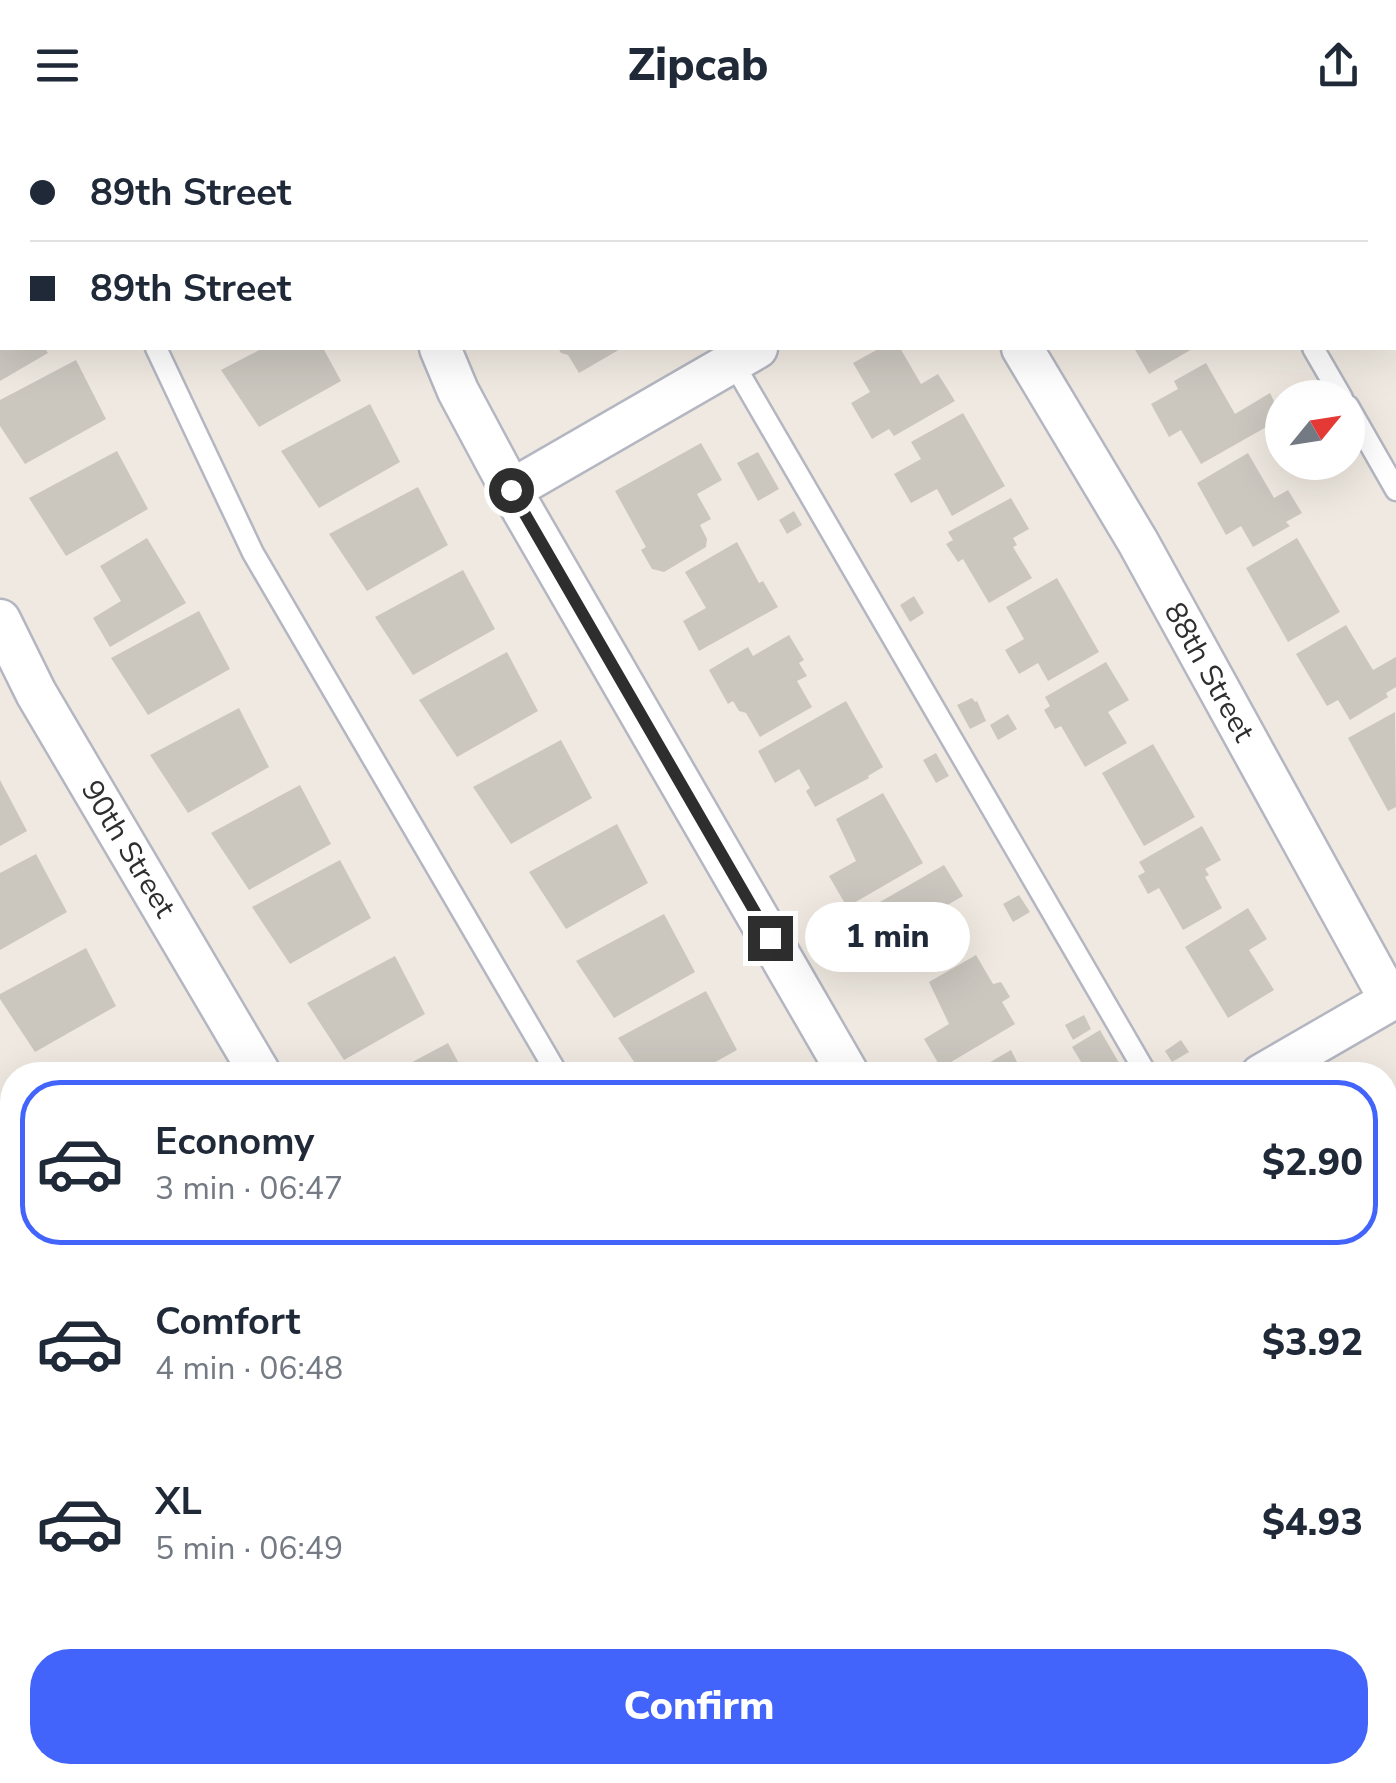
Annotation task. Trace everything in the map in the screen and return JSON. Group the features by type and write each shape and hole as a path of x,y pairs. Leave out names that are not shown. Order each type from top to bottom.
{"street":[{"path":"441,350 458,391 511,490 841,1062"},
{"name":"88th Street","path":"1023,350 1148,559 1393,998"},
{"path":"511,490 738,352"},
{"name":"90th Street","path":"0,620 36,693 254,1062"},
{"path":"1283,1062 1393,998"}],"lane":[{"path":"157,350 254,553 550,1062"},
{"path":"1315,350 1332,380"},
{"path":"738,352 1140,1062"},
{"path":"1365,436 1396,490"}],"building":[{"path":"0,350 46,350 48,353 0,381"},
{"path":"259,350 324,350 341,381 259,427 221,370"},
{"path":"559,350 619,350 579,373 568,355"},
{"path":"876,350 901,350 921,384 938,374 955,401 894,436 889,429 872,439 851,403 870,392 853,363"},
{"path":"1135,350 1191,350 1149,374"},
{"path":"76,360 106,419 25,464 0,426 0,400"},
{"path":"1206,363 1235,414 1265,396 1265,428 1201,464 1181,430 1169,437 1151,404 1178,389 1174,381"},
{"path":"370,404 400,462 319,508 281,451"},
{"path":"963,413 1005,486 952,516 937,489 911,503 894,474 921,459 911,442"},
{"path":"701,443 722,480 697,494 711,519 700,525 707,539 706,547 664,572 652,569 641,550 646,547 615,491"},
{"path":"117,451 148,509 66,556 29,498"},
{"path":"758,452 779,489 758,501 737,463"},
{"path":"1248,453 1274,498 1288,490 1302,513 1286,522 1290,526 1253,547 1241,526 1226,535 1197,483"},
{"path":"418,487 448,545 367,591 329,534"},
{"path":"1011,498 1029,529 1013,538 1017,545 1013,547 1032,578 989,603 963,559 958,562 946,544 953,540 948,532"},
{"path":"794,511 802,525 787,534 779,520"},
{"path":"147,538 186,603 110,647 93,618 121,601 100,566"},
{"path":"1297,538 1340,612 1288,642 1246,568"},
{"path":"737,542 759,583 763,581 778,607 699,651 683,621 706,608 685,572"},
{"path":"463,570 495,629 413,675 375,617"},
{"path":"1057,578 1099,652 1048,681 1038,663 1019,674 1005,650 1024,639 1006,607"},
{"path":"914,596 924,613 910,622 900,605"},
{"path":"199,611 230,669 148,715 111,658"},
{"path":"1346,625 1373,670 1396,657 1396,687 1386,693 1388,697 1350,720 1338,700 1327,706 1296,654"},
{"path":"789,635 804,660 799,663 807,676 797,681 812,707 760,737 746,713 739,711 733,701 728,704 709,670 748,647 753,656"},
{"path":"507,652 538,711 457,757 419,700"},
{"path":"1106,662 1129,700 1108,712 1127,743 1085,767 1061,726 1055,729 1044,710 1050,706 1045,697"},
{"path":"972,698 986,721 970,729 957,705"},
{"path":"846,701 883,767 815,807 799,769 775,783 758,751"},
{"path":"239,708 269,767 188,813 150,755"},
{"path":"1395,712 1396,807 1388,811 1348,738"},
{"path":"1008,714 1017,729 998,740 990,725"},
{"path":"561,740 592,798 511,844 473,787"},
{"path":"1153,744 1195,817 1144,846 1102,773"},
{"path":"936,753 949,776 936,783 923,760"},
{"path":"0,780 27,831 0,846"},
{"path":"300,785 331,844 249,890 211,833"},
{"path":"883,793 923,863 847,907 829,876 856,861 836,819"},
{"path":"617,824 648,883 566,929 529,872"},
{"path":"1202,826 1221,860 1205,869 1209,875 1205,877 1222,908 1183,930 1159,888 1148,894 1138,876 1145,872 1139,862"},
{"path":"36,854 67,912 0,950 0,873"},
{"path":"340,860 371,918 290,964 252,907"},
{"path":"944,865 963,896 944,907 965,936 966,944 912,972 894,933 870,946 854,917"},
{"path":"1019,895 1030,912 1013,922 1003,904"},
{"path":"1248,908 1267,939 1249,950 1274,990 1228,1018 1185,947"},
{"path":"664,914 695,972 614,1018 576,961"},
{"path":"86,948 116,1006 35,1052 0,994"},
{"path":"976,955 993,984 1001,982 1010,997 1002,1002 1015,1024 951,1062 937,1062 924,1039 949,1024 929,982"},
{"path":"395,956 425,1014 344,1060 307,1003"},
{"path":"706,991 737,1050 715,1062 634,1062 618,1038"},
{"path":"1084,1015 1091,1029 1073,1040 1065,1025"},
{"path":"1100,1030 1118,1062 1081,1062 1072,1047"},
{"path":"1181,1040 1189,1052 1172,1062 1165,1051"},
{"path":"448,1043 458,1062 412,1062"},
{"path":"1011,1050 1017,1062 990,1062"}],"route":[{"path":"511,490 770,938"}]}
